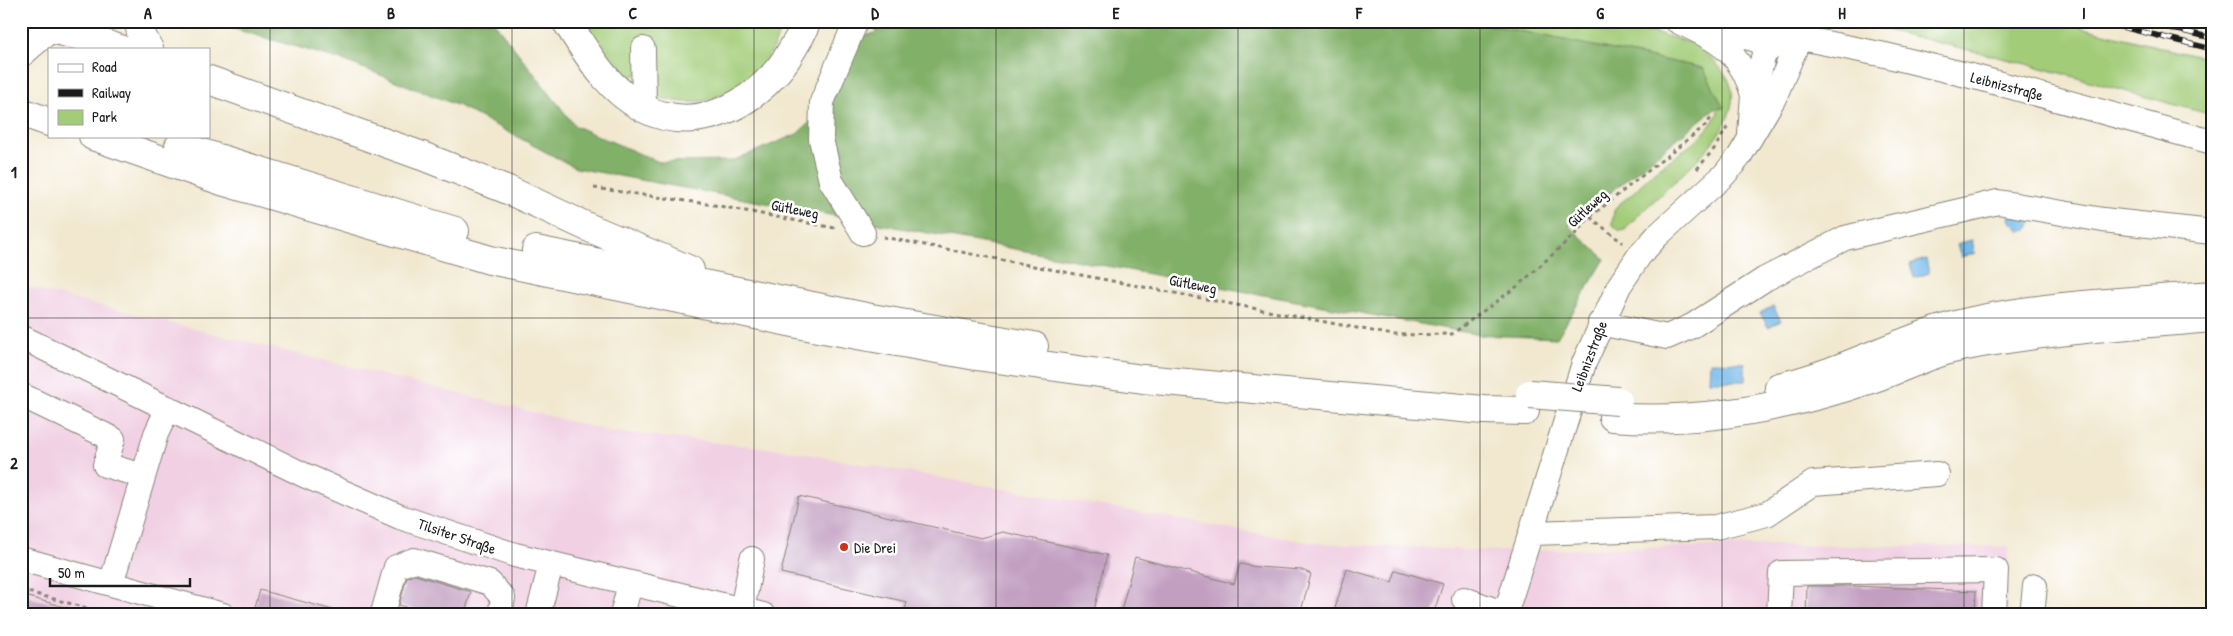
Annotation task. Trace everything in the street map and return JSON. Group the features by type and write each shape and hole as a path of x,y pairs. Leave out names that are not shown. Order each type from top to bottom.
{"main road":[{"path":"139,21 141,34 148,48"},
{"path":"566,21 606,80 621,94 644,108 668,116 686,118 703,117 731,109 758,92 769,81 798,29"},
{"path":"21,22 56,25 117,48"},
{"path":"21,53 56,25"},
{"path":"210,80 430,159 508,190 592,229 751,295"},
{"path":"30,102 48,121"},
{"path":"99,138 222,181 490,260 818,328 976,356 1143,379 1484,410 1527,402"},
{"path":"155,138 436,226 497,242 751,295 1009,342 1159,364 1527,402 1616,409 1708,400 1785,386 1856,362 1916,337 1973,320 2044,310 2212,295"},
{"path":"1616,409 1650,420 1685,418 1757,409 1833,391 1882,375 1944,351 1978,344 2055,331 2212,318"}],"street":[{"path":"856,21 822,102 821,140 831,181 863,233"},
{"path":"1677,21 1711,37 1728,48 1742,66 1753,95"},
{"path":"1685,21 1739,37 1766,42 1793,36"},
{"path":"1764,21 1793,36"},
{"path":"1749,140 1753,95 1764,54 1793,36"},
{"name":"Leibnizstraße","path":"1505,615 1532,534 1584,363 1600,323 1619,286 1639,256 1676,217 1724,175 1749,140 1774,98 1793,36 1970,76 2212,142"},
{"path":"643,49 644,108"},
{"path":"1600,323 1667,337 1692,326 1765,279 1845,238 1998,202 2103,220 2212,232"},
{"name":"Tilsiter Straße","path":"21,337 304,475 400,516 475,544 751,613"},
{"path":"21,395 112,439 105,465 143,476"},
{"path":"111,584 156,434 168,408"},
{"path":"1532,534 1716,527 1767,514 1813,483 1937,474"},
{"path":"21,559 223,615"},
{"path":"751,613 752,559"},
{"path":"383,613 396,567 414,560 490,583 503,598 500,615"},
{"path":"538,615 552,564"},
{"path":"1780,615 1781,573 1996,570 1994,615"},
{"path":"622,615 630,584"},
{"path":"2032,615 2035,586"},
{"path":"1464,599 1505,615"}],"path":[{"name":"Gütleweg","path":"594,188 714,205 1393,335 1452,334 1519,286 1575,234 1590,217 1706,125 1713,115"},
{"path":"1590,217 1639,256"},
{"path":"21,590 112,615"}],"shaded area":[{"path":"21,286 614,432 778,449 1313,543 1499,551 1761,545 2009,547 2006,615 21,615"}],"green space":[{"path":"236,21 493,21 575,126 659,162 732,161 797,134 831,103 860,37 875,33 881,21 1469,21 1703,68 1724,108 1714,109 1569,226 1605,259 1557,338 1480,335 576,168 459,106 345,61 221,25"},
{"path":"584,21 780,21 777,37 771,52 748,79 734,89 718,96 702,101 679,102 659,98 657,92 660,78 651,71 635,74 628,83"},
{"path":"1469,21 1610,21 1700,45 1699,48 1717,65 1729,80 1732,105 1724,125 1711,144 1625,230 1620,231 1612,224 1614,211 1618,205 1653,173 1700,137 1708,129 1719,109 1724,108 1703,68"},
{"path":"1849,21 2056,21 2212,60 2212,115 2027,64"}],"water":[{"path":"2011,209 2034,217 2029,228 2021,232 2009,220"},
{"path":"1972,240 1975,253 1961,257 1957,244"},
{"path":"1926,259 1929,273 1914,278 1910,264"},
{"path":"1773,306 1781,321 1768,327 1760,313"},
{"path":"1710,362 1745,363 1745,381 1709,381"}],"building":[{"path":"799,496 981,538 1003,532 1107,555 1093,615 927,615 905,610 907,602 781,573"},
{"path":"1135,557 1234,584 1240,564 1302,570 1311,574 1300,615 1120,615"},
{"path":"1347,569 1392,582 1396,570 1443,584 1433,615 1333,615"},
{"path":"415,575 471,592 465,612 459,611 458,615 433,615 399,605 407,577"},
{"path":"1807,586 1976,591 1975,615 1806,615"},
{"path":"260,590 333,610 333,615 253,615"},
{"path":"21,595 76,610 76,615 21,615"}],"railway":[{"path":"2098,21 2212,49"},
{"path":"2141,21 2212,38"}],"place":[{"name":"Die Drei","path":"844,547"}]}
